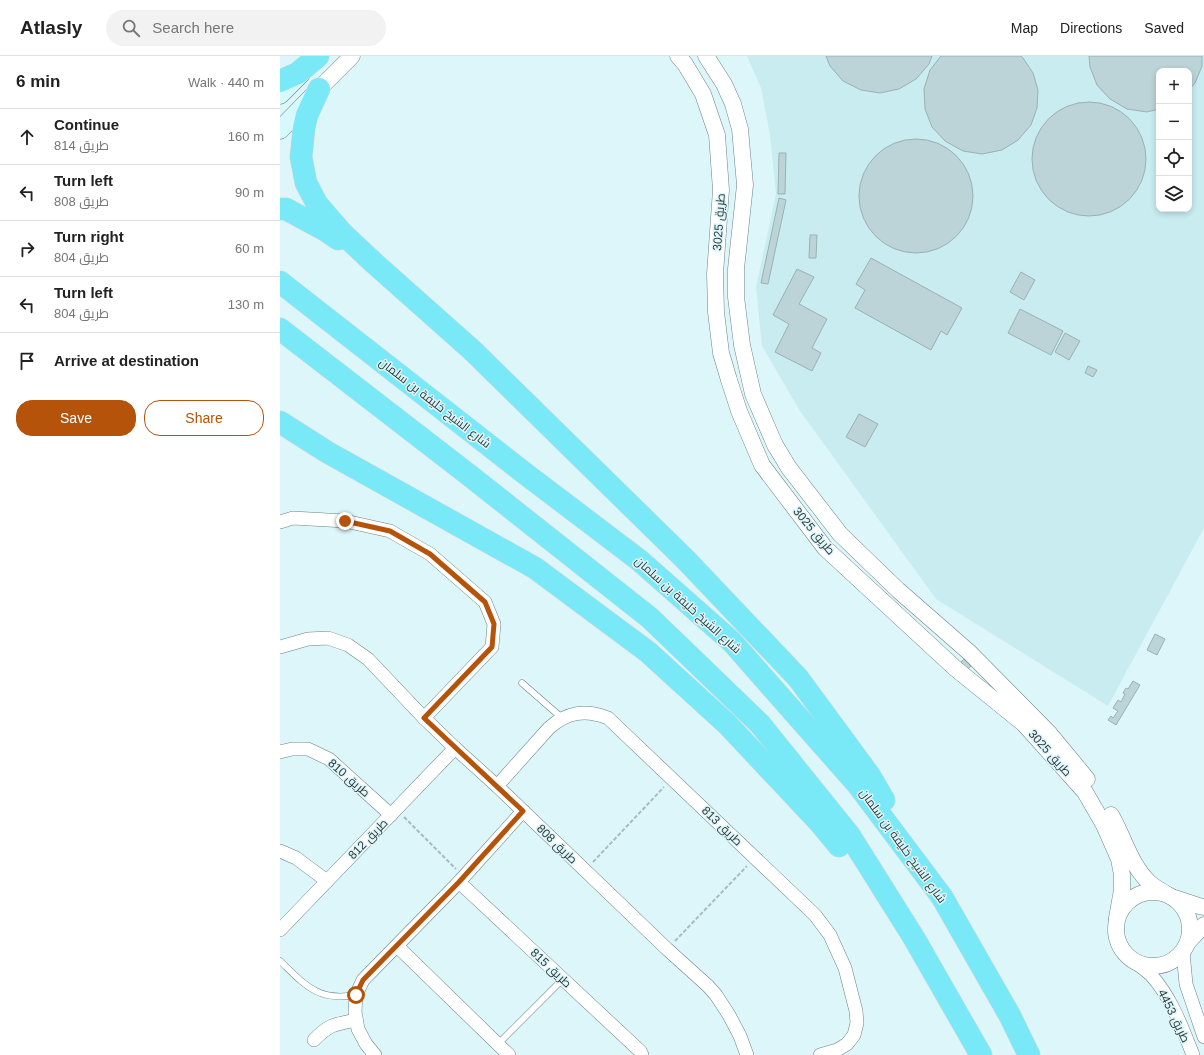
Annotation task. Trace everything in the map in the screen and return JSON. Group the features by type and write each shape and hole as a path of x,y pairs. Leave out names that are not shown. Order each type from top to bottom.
{"highway":[{"path":"280,81 298,73 319,56"},
{"path":"319,89 304,128 300,158 306,183 317,204 342,233 374,264 473,350 686,560 798,678 870,776 942,897"},
{"path":"280,209 286,209 325,230 374,264"},
{"path":"280,221 325,230"},
{"name":"شارع الشيخ خليفة بن سلمان","path":"280,282 523,472 639,560 732,642 858,785 942,897 1010,1016 1029,1055"},
{"path":"280,329 650,618 760,724 850,836 914,938 980,1055"},
{"path":"280,422 327,452 535,568 648,652 727,724 820,823 914,938"}],"main road":[{"path":"280,95 319,56"},
{"path":"280,130 319,89"}],"street":[{"path":"319,89 352,56"},
{"name":"طريق 3025","path":"678,56 685,64 703,94 717,135 721,190 715,274 716,312 721,353 739,411 762,465 825,548 939,654 1024,724 1085,792 1104,825 1119,858 1122,875 1122,890 1116,918"},
{"name":"طريق 3025","path":"706,56 724,84 733,104 740,129 745,185 736,269 736,297 742,345 753,394 776,445 789,468 840,534 898,590 970,653 1049,733 1095,790 1114,820 1130,856 1142,874 1151,884 1170,896"},
{"path":"712,56 724,84"},
{"path":"280,522 293,518 345,521 390,531 430,554 485,602 494,624 492,647 424,718"},
{"path":"825,548 840,534"},
{"name":"طريق 808","path":"280,646 308,639 328,638 348,645 368,659 455,748 497,786 716,995 735,1025 746,1055"},
{"path":"939,654 953,639"},
{"path":"983,691 995,678"},
{"name":"طريق 813","path":"497,786 549,728 562,718 585,712 608,718 815,915 830,935 845,968 856,1011 857,1023 854,1035 847,1044 837,1050 820,1055"},
{"name":"طريق 812","path":"280,930 455,748"},
{"name":"طريق 810","path":"280,752 292,749 308,749 329,759 393,812"},
{"path":"375,1055 366,1044 358,1029 356,1020 356,995 363,980 462,879 523,811"},
{"path":"280,851 296,858 327,881"},
{"name":"طريق 815","path":"462,879 563,979 640,1051 642,1055"},
{"path":"1204,907 1153,891 1141,893 1130,898 1122,907 1116,918 1115,931 1118,944 1125,955 1136,963 1146,966 1156,966 1166,964 1175,959 1204,925"},
{"path":"1170,896 1183,907 1188,918 1190,930 1185,947"},
{"path":"397,946 510,1055"},
{"name":"طريق 4453","path":"1185,947 1186,984 1204,1037"},
{"name":"طريق 4453","path":"1136,963 1149,973 1158,983 1177,1016 1193,1055"},
{"path":"314,1040 322,1031 332,1025 356,1020"}],"lane":[{"path":"522,683 562,718"},
{"path":"280,961 308,988 326,996 346,997 356,995"},
{"path":"498,1044 563,979"}],"path":[{"path":"585,871 672,779"},
{"path":"393,812 462,879"},
{"path":"667,949 755,858"}],"shaded area":[{"path":"747,56 1204,56 1204,528 1108,706 936,599 800,411 762,346 756,287 776,194 770,135 761,88"}],"building":[{"path":"826,56 932,56 929,64 916,79 899,89 880,93 861,90 843,81 830,66"},
{"path":"941,56 1021,56 1023,58 1033,73 1038,90 1037,108 1031,125 1018,140 1002,150 982,154 963,151 945,141 932,127 925,109 924,89 930,70"},
{"path":"1089,56 1202,56 1202,66 1192,86 1192,68 1156,68 1156,110 1147,112 1127,109 1110,99 1097,85 1090,67"},
{"path":"1089,102 1111,107 1129,119 1141,137 1146,159 1141,181 1129,199 1111,211 1089,216 1067,211 1049,199 1037,181 1032,159 1037,137 1049,119 1067,107"},
{"path":"916,139 938,144 956,156 968,174 973,196 968,218 956,236 938,248 916,253 894,248 876,236 864,218 859,196 864,174 876,156 894,144"},
{"path":"779,153 786,153 785,194 778,194"},
{"path":"779,198 786,200 768,284 761,283"},
{"path":"810,235 817,235 816,258 809,258"},
{"path":"871,258 962,308 947,335 941,331 931,350 855,308 865,290 856,284"},
{"path":"797,269 814,277 799,304 827,319 812,348 821,353 812,371 775,352 789,324 773,315"},
{"path":"1021,272 1035,280 1024,300 1010,292"},
{"path":"1020,309 1063,331 1051,355 1008,333"},
{"path":"1065,333 1080,341 1069,360 1055,352"},
{"path":"1088,366 1097,370 1093,377 1085,373"},
{"path":"859,414 878,424 865,447 846,437"},
{"path":"1155,634 1165,639 1157,655 1147,650"},
{"path":"964,659 971,666 966,671 959,664"},
{"path":"1133,681 1140,685 1116,725 1108,720 1111,716 1113,718 1118,711 1113,708 1118,700 1121,702 1125,694 1123,693 1126,688 1128,689"}],"route":[{"path":"345,521 390,531 430,554 485,602 494,624 492,647 424,718 523,811 459,882 363,980 356,995"}]}
